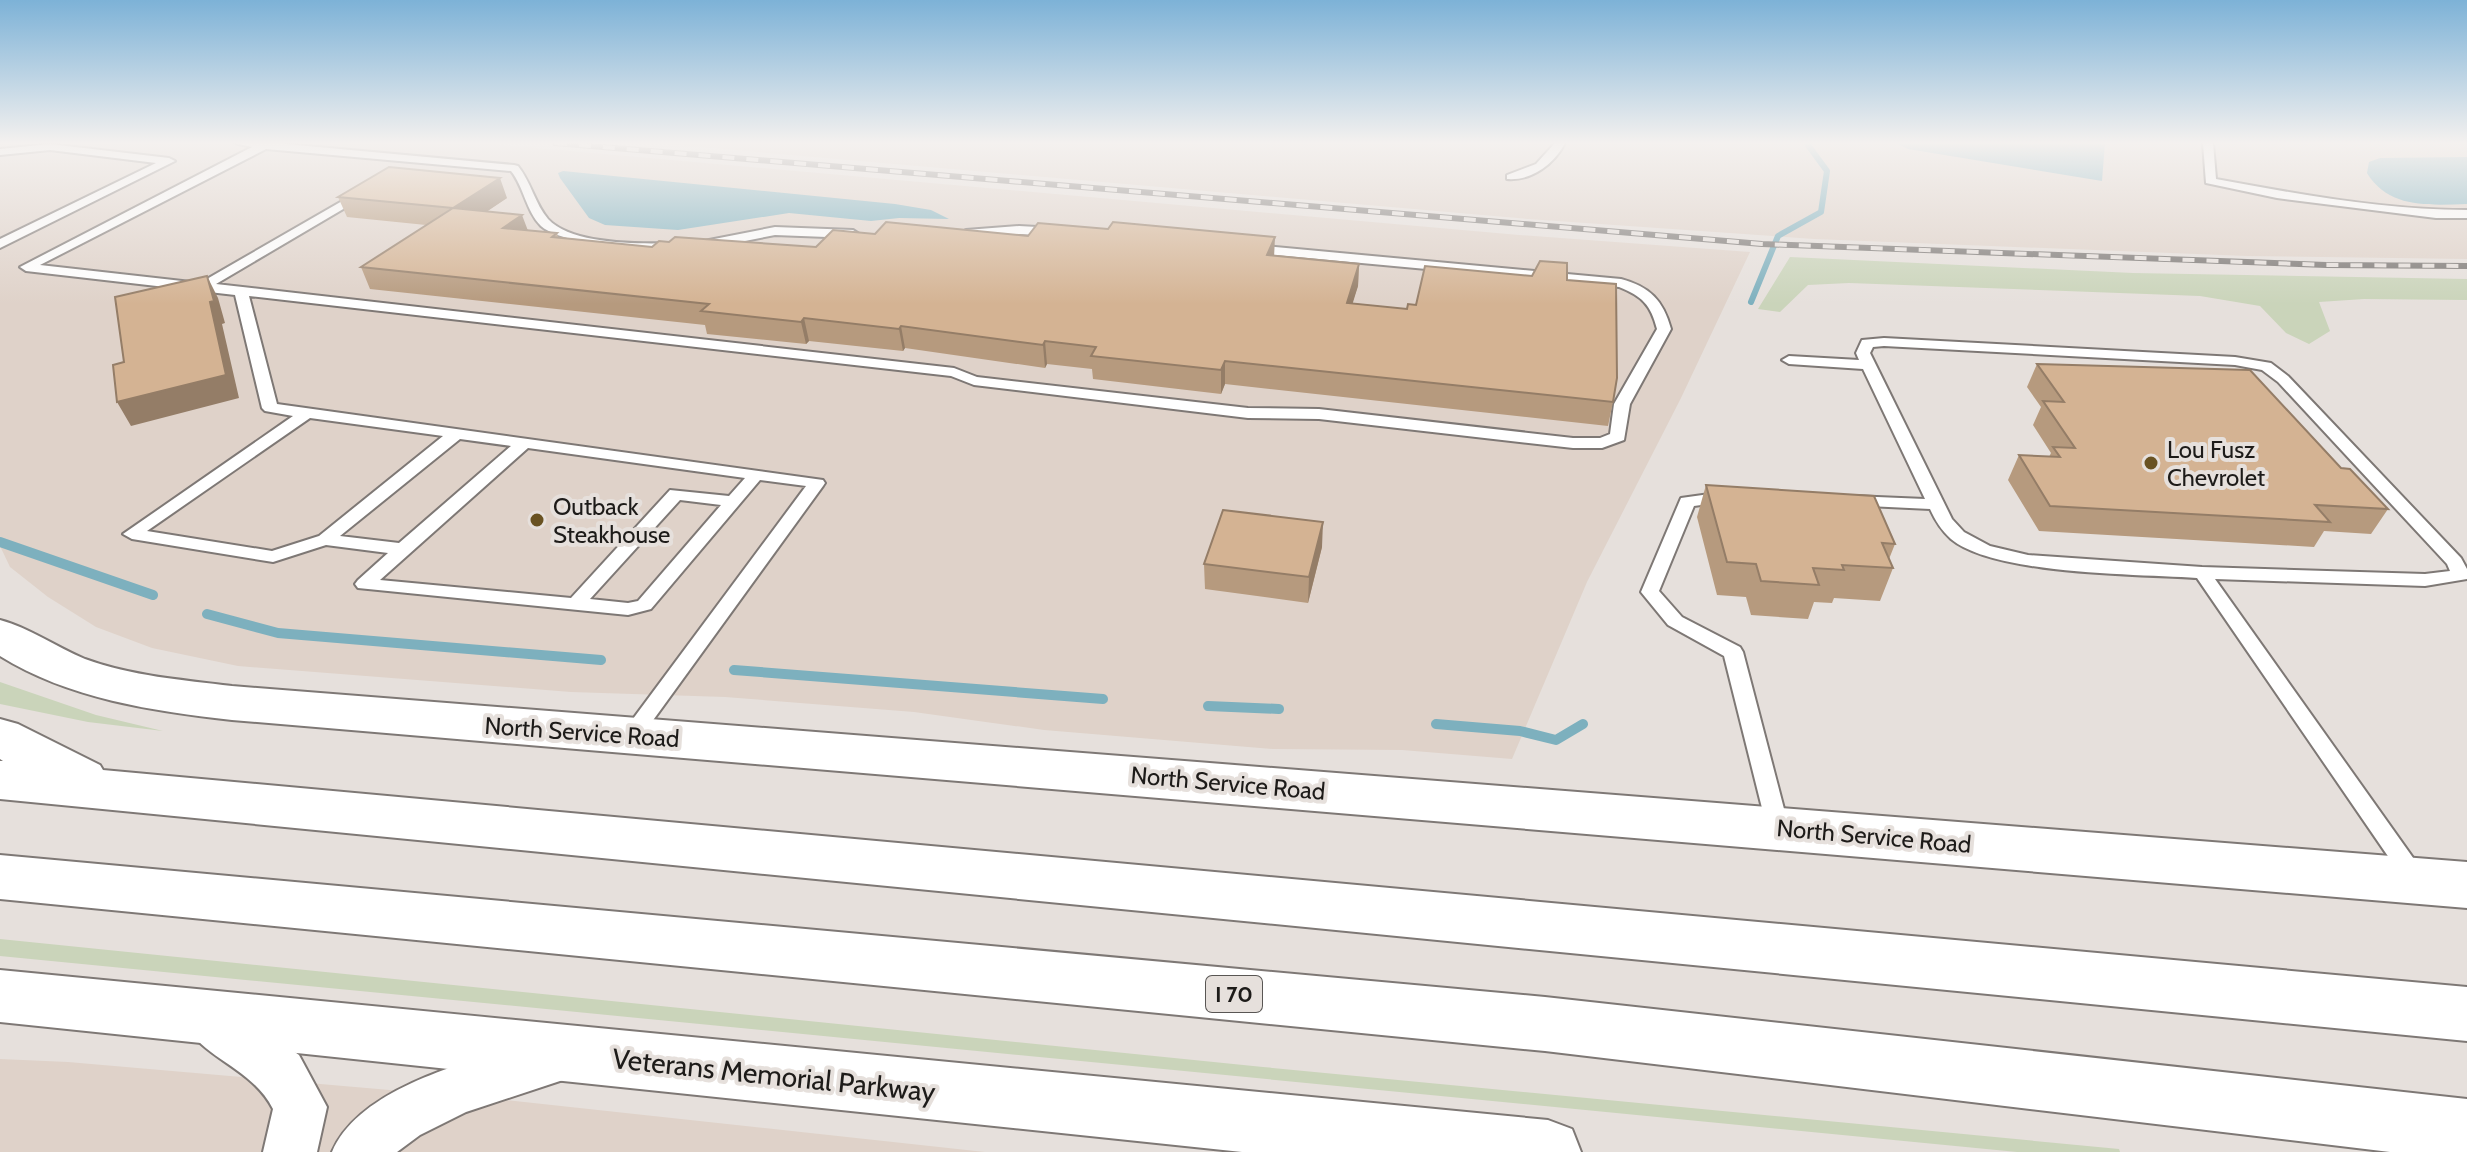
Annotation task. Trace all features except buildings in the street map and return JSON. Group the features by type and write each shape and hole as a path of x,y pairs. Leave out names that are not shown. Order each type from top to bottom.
{"main road":[{"name":"North Service Road","path":"0,635 17,647 88,676 169,695 311,711 2467,885"},
{"path":"0,737 98,787"},
{"path":"0,780 2467,1014"},
{"name":"I 70","path":"0,877 1545,1024 2467,1130"},
{"name":"Veterans Memorial Parkway","path":"0,996 1548,1152"}],"street":[{"path":"203,1017 281,1072 300,1107 290,1152"},
{"path":"359,1152 402,1116 431,1099 571,1055"}],"lane":[{"path":"0,244 97,197"},
{"path":"165,197 26,267 954,372 974,381 1248,413 1319,414 1587,443 1602,443 1618,437 1622,404 1664,329 1658,306 1646,293 1621,283 1238,247"},
{"path":"200,288 357,197"},
{"path":"530,197 545,223 560,233 579,239 670,247 706,245 775,231 810,230 870,235"},
{"path":"2299,197 2436,214 2467,214"},
{"path":"93,199 149,205"},
{"path":"0,227 31,229"},
{"path":"945,236 1019,230 1067,233"},
{"path":"241,293 270,408 817,483 631,736"},
{"path":"1867,343 2235,361 2266,366 2294,390 2455,562 2461,575 2425,580 2202,573 2028,561 1984,550 1958,536 1935,504 1868,365 1863,353 1867,343"},
{"path":"1789,360 1868,365"},
{"path":"307,413 132,534 273,557 325,540 456,434"},
{"path":"524,443 364,584 628,609 644,605 756,475"},
{"path":"577,603 676,494 735,502"},
{"path":"1739,497 1711,496 1687,502 1650,592 1675,621 1733,652 1778,828"},
{"path":"1826,501 1935,504"},
{"path":"325,540 403,549"},
{"path":"2202,573 2416,881"}],"shaded area":[{"path":"0,197 1087,197 1750,252 1681,398 1587,582 1512,759 1402,750 1273,749 1044,730 914,712 725,697 571,692 238,666 152,648 96,627 48,597 10,567 0,546"},
{"path":"1272,197 2467,197 2467,259 2247,256 1814,239"},
{"path":"0,1059 68,1062 505,1100 985,1152 0,1152"}],"green space":[{"path":"1790,257 2133,273 2467,279 2467,300 2319,302 2330,331 2309,344 2286,333 2260,306 2200,296 1849,283 1808,285 1780,312 1758,309"},
{"path":"0,682 96,715 163,731 88,722 0,704"},
{"path":"0,939 1263,1067 2119,1149 2120,1152 2017,1152 0,956"}],"water":[{"path":"574,197 822,197 931,210 949,219 871,221 789,213 678,230 605,225 589,218"},
{"path":"2394,197 2467,197 2467,204 2424,204"}],"waterway":[{"path":"1751,302 1778,236 1821,212 1823,197"},
{"path":"0,542 153,595"},
{"path":"207,614 278,633 601,660"},
{"path":"734,670 1103,699"},
{"path":"1208,706 1279,709"},
{"path":"1436,724 1520,731 1556,740 1583,724"}],"railway":[{"path":"1197,197 1762,244 2326,265 2467,266"}],"place":[{"name":"Lou Fusz Chevrolet","path":"2151,463"},
{"name":"Outback Steakhouse","path":"537,520"}]}
